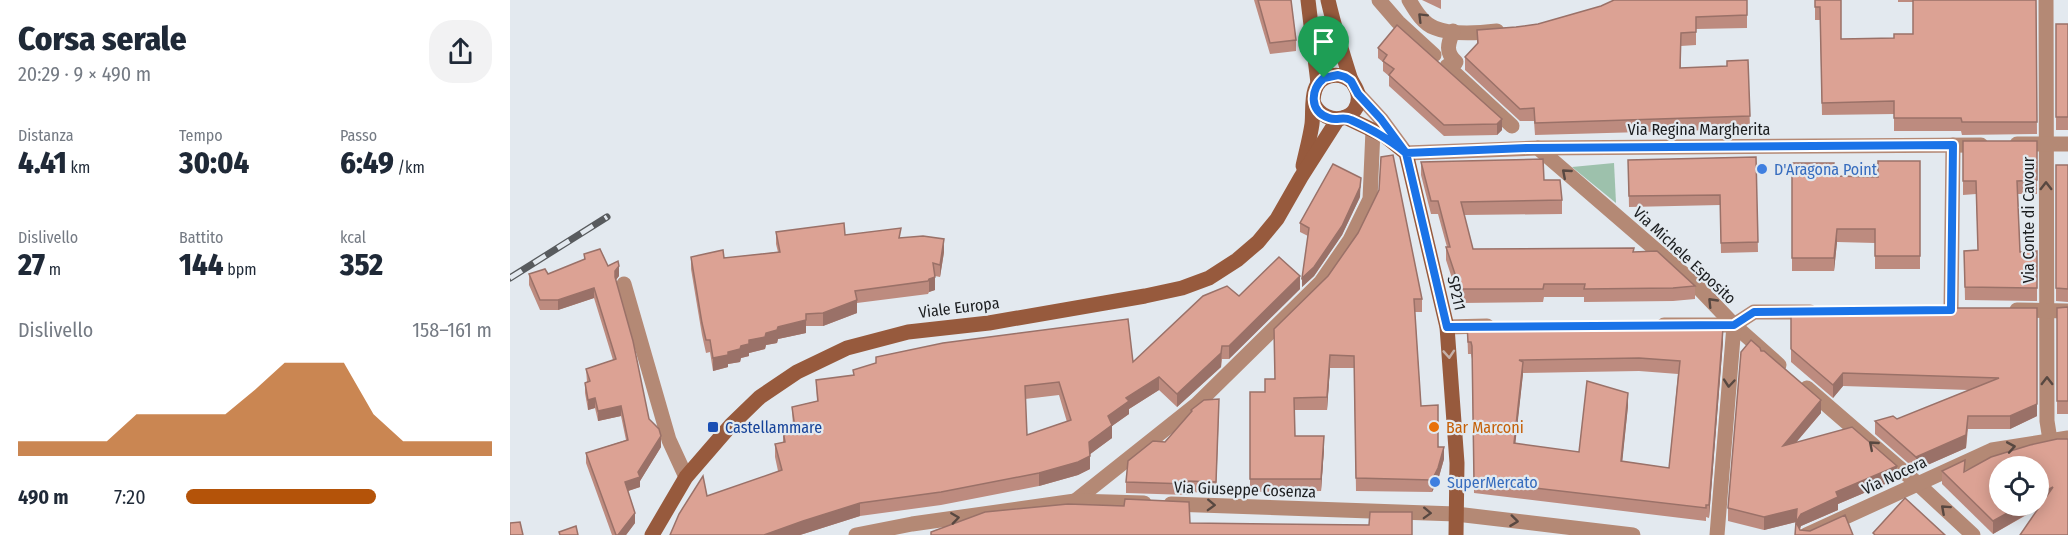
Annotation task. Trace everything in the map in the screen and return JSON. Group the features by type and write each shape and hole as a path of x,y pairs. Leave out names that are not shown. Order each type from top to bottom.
{"main road":[{"path":"1308,0 1318,83"},
{"path":"1301,177 1342,118 1355,108 1355,88 1328,0"},
{"path":"1301,177 1312,126 1314,89 1324,78 1338,75 1345,77 1355,88"},
{"path":"1314,104 1323,116 1342,118 1373,130 1385,136 1406,153"},
{"name":"SP211","path":"1406,153 1447,327 1457,463 1456,535"},
{"name":"Viale Europa","path":"652,535 686,477 731,425 760,397 797,372 848,348 908,332 989,323 1155,294 1182,288 1209,278 1237,260 1257,242 1277,219 1301,177"}],"street":[{"path":"1379,0 1398,22 1434,55"},
{"path":"1409,0 1417,14 1434,28 1471,33 1514,29"},
{"name":"Via Conte di Cavour","path":"2046,0 2047,421 2050,440"},
{"path":"1453,31 1448,51 1456,62 1448,68 1512,126"},
{"path":"1355,88 1406,153"},
{"path":"1075,501 1197,404 1321,282 1350,240 1370,199 1373,130"},
{"name":"Via Regina Margherita","path":"1406,153 1538,148 2068,144"},
{"path":"1950,310 1953,145"},
{"name":"Via Michele Esposito","path":"1538,148 1692,282 1734,325 1973,535"},
{"path":"624,285 669,440 686,477"},
{"path":"2004,310 2068,311"},
{"path":"1650,326 1734,325 1754,312 1824,311"},
{"path":"1717,535 1734,325"},
{"path":"1447,327 1507,326"},
{"name":"Via Nocera","path":"1806,535 1992,450 2068,438"},
{"name":"Via Giuseppe Cosenza","path":"856,535 912,529 1075,501 1456,514"},
{"path":"1456,514 1633,535"}],"green space":[{"path":"1614,163 1616,203 1572,167"}],"building":[{"path":"1258,0 1291,0 1296,40 1270,43"},
{"path":"1614,0 1747,0 1747,15 1696,17 1696,32 1681,33 1680,68 1727,66 1727,61 1748,60 1750,116 1535,123 1534,108 1520,109 1465,57 1478,43 1477,30 1538,24 1601,6"},
{"path":"1815,0 1841,0 1841,39 1894,38 1894,34 1913,34 1913,0 2036,0 2037,122 1962,122 1961,118 1894,118 1894,101 1822,103 1820,7 1815,7"},
{"path":"2056,24 2068,24 2068,117 2056,117"},
{"path":"1397,25 1502,119 1497,124 1444,125 1389,75 1394,69 1383,61 1387,55 1378,48"},
{"path":"1963,141 2037,141 2037,180 2017,181 2020,252 2037,251 2037,288 1965,287 1964,251 1978,250 1976,181 1963,181"},
{"path":"1393,155 1422,299 1414,299 1421,406 1438,405 1438,447 1444,447 1438,468 1432,480 1356,478 1354,356 1330,355 1327,397 1294,398 1295,436 1324,436 1321,479 1250,479 1250,392 1265,392 1265,379 1275,379 1274,329 1328,276 1358,233 1379,190 1381,157"},
{"path":"1756,157 1758,242 1721,243 1720,195 1629,196 1628,160"},
{"path":"1543,159 1544,180 1560,180 1562,200 1461,202 1473,249 1634,248 1633,252 1657,251 1695,286 1584,289 1585,284 1544,284 1543,289 1460,289 1446,247 1450,247 1438,201 1431,201 1421,162"},
{"path":"1878,161 1920,161 1920,256 1875,256 1875,229 1837,229 1834,258 1792,258 1792,163 1834,163 1834,176 1878,177"},
{"path":"1333,164 1361,178 1360,187 1342,226 1314,267 1302,278 1309,228 1300,223"},
{"path":"2056,165 2068,165 2068,289 2056,288"},
{"path":"844,223 845,235 901,228 899,238 923,236 944,239 940,265 933,263 935,277 928,281 855,291 857,300 823,313 806,314 806,320 778,327 777,330 766,333 765,337 749,340 749,344 728,352 728,355 713,358 710,340 706,340 702,323 691,257 723,250 724,258 780,252 776,232"},
{"path":"600,249 608,266 618,261 619,266 615,271 615,277 633,341 649,419 659,429 661,436 638,472 640,477 625,482 635,513 618,535 616,535 586,453 628,440 621,406 598,411 595,398 588,400 585,383 590,381 586,369 616,359 594,288 558,300 540,300 529,274 545,269 548,274 585,259 584,254"},
{"path":"1279,257 1300,276 1229,346 1222,346 1221,353 1177,394 1159,377 1126,398 1129,401 1108,416 1112,425 1089,442 1090,456 1078,462 1039,473 941,492 860,503 764,535 670,535 679,514 703,476 707,496 782,470 775,444 785,442 783,431 795,428 792,407 818,401 816,380 854,375 853,370 876,363 876,357 943,343 1128,319 1133,362 1203,296 1227,286 1239,296","holes":["1059,382 1071,420 1027,435 1025,386"]},
{"path":"2068,307 2068,401 2057,401 2057,308"},
{"path":"1791,308 2037,308 2037,404 2010,416 1968,416 1966,435 1916,457 1875,421 1893,416 1897,419 1999,378 1843,373 1833,385 1791,349"},
{"path":"1649,323 1723,328 1709,505 1706,505 1706,508 1474,481 1472,346 1471,342 1468,342 1467,324","holes":["1639,358 1680,361 1669,468 1621,461 1628,393 1587,381 1579,452 1514,443 1523,362 1519,360"]},
{"path":"1751,340 1761,351 1764,351 1821,400 1783,446 1852,427 1897,466 1836,492 1838,497 1801,514 1796,522 1797,509 1764,517 1728,508 1741,352"},
{"path":"1219,399 1216,482 1188,481 1188,484 1126,482 1128,461 1153,441 1165,442 1191,410 1204,400"},
{"path":"2068,439 2068,535 2020,535 2033,516 2049,516 2049,493 2053,487 2049,489 2049,456 1994,456 2030,445"},
{"path":"1989,458 1989,516 2002,516 1993,521 1942,471 1965,460 1964,472"},
{"path":"1905,498 1945,535 1875,535 1873,533"},
{"path":"1125,499 1189,502 1190,523 1369,525 1370,512 1412,512 1412,535 931,535 931,532 985,512 1068,504 1124,506"},
{"path":"1845,515 1853,535 1795,535 1796,522 1800,530 1810,531"},
{"path":"520,522 523,535 510,535 510,523"},
{"path":"576,526 578,535 560,535 559,532"}],"railway":[{"path":"510,278 607,217"}],"place":[{"name":"D'Aragona Point","path":"1762,169"},
{"name":"Castellammare","path":"713,427"},
{"name":"Bar Marconi","path":"1434,427"},
{"name":"SuperMercato","path":"1435,482"}],"route":[{"path":"1324,78 1314,89 1313,96 1314,104 1323,116 1330,119 1345,117 1385,136 1406,153 1527,148 1953,145 1951,310 1754,312 1734,325 1447,327 1406,153 1381,119 1358,94 1351,81 1338,75 1324,78"}]}
